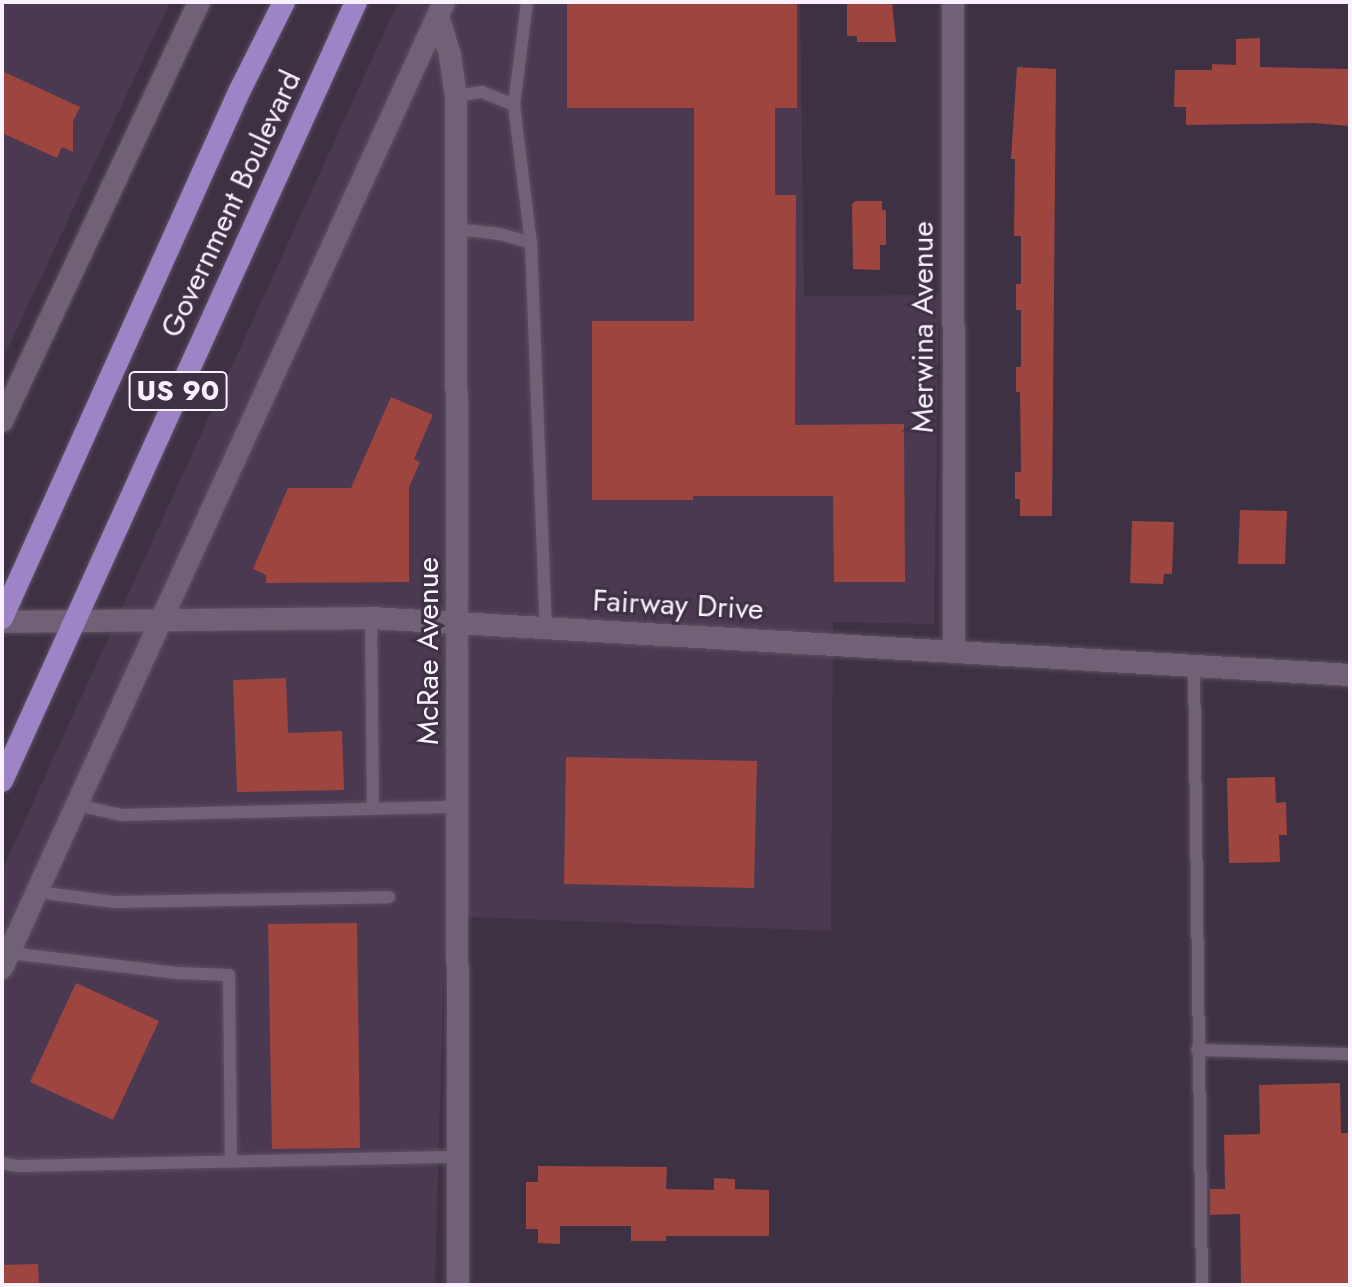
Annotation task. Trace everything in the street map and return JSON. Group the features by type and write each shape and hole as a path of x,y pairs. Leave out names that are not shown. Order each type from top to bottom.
{"main road":[{"name":"Government Boulevard","path":"2,620 239,92 284,2"},
{"name":"Government Boulevard","path":"2,781 356,2"}],"street":[{"path":"2,421 199,2"},
{"name":"Merwina Avenue","path":"953,2 954,651"},
{"path":"5,960 442,10"},
{"name":"McRae Avenue","path":"442,10 456,96 458,1285"},
{"name":"Fairway Drive","path":"2,620 371,618 1350,675"}],"lane":[{"path":"527,2 514,105 531,243 546,627"},
{"path":"456,96 482,92 514,105"},
{"path":"456,229 500,234 531,243"},
{"path":"371,618 373,809"},
{"path":"1194,666 1202,1285"},
{"path":"77,805 121,815 459,807"},
{"path":"37,892 114,902 389,897"},
{"path":"5,960 229,975 231,1162"},
{"path":"1197,1050 1350,1054"},
{"path":"2,1163 18,1166 458,1157"}],"shaded area":[{"path":"2,2 170,2 2,361"},
{"path":"398,2 800,2 804,296 939,295 934,624 833,622 831,931 445,916 435,1285 2,1285 2,871"}],"building":[{"path":"567,2 797,2 797,108 775,108 775,195 796,195 795,425 904,424 905,582 834,582 833,496 592,500 592,321 694,321 694,108 567,108"},
{"path":"847,2 892,2 896,42 857,42 857,36 847,36"},
{"path":"1260,38 1260,67 1350,69 1350,126 1314,123 1186,125 1186,107 1174,107 1175,70 1212,70 1212,64 1236,65 1236,39"},
{"path":"1017,67 1056,69 1052,516 1020,516 1020,499 1015,499 1015,472 1021,472 1020,392 1016,392 1016,367 1021,367 1021,310 1016,310 1016,284 1021,284 1021,236 1014,236 1015,159 1011,159"},
{"path":"2,71 80,107 73,121 73,152 62,147 57,158 2,133"},
{"path":"855,201 882,201 882,210 886,210 886,245 880,245 880,270 853,269 852,204"},
{"path":"391,397 433,415 414,459 420,462 409,487 409,582 266,583 266,575 253,569 288,488 351,488"},
{"path":"1240,510 1287,511 1285,564 1238,564"},
{"path":"1132,521 1174,522 1172,574 1164,574 1163,584 1130,583"},
{"path":"286,678 288,733 342,731 344,790 237,792 233,680"},
{"path":"566,757 757,761 754,888 564,884"},
{"path":"1275,777 1276,803 1286,802 1287,835 1279,835 1280,862 1229,863 1227,778"},
{"path":"357,923 360,1148 272,1149 268,924"},
{"path":"76,983 159,1021 113,1120 30,1082"},
{"path":"1340,1083 1341,1133 1350,1133 1350,1285 1241,1285 1240,1214 1210,1215 1210,1189 1225,1189 1224,1135 1260,1134 1259,1085"},
{"path":"538,1166 667,1167 666,1189 714,1190 714,1178 735,1179 735,1189 769,1190 769,1236 666,1236 666,1241 631,1241 631,1226 560,1226 560,1244 538,1243 538,1229 526,1229 526,1182 538,1182"},
{"path":"38,1264 39,1285 2,1285 2,1265"}]}
